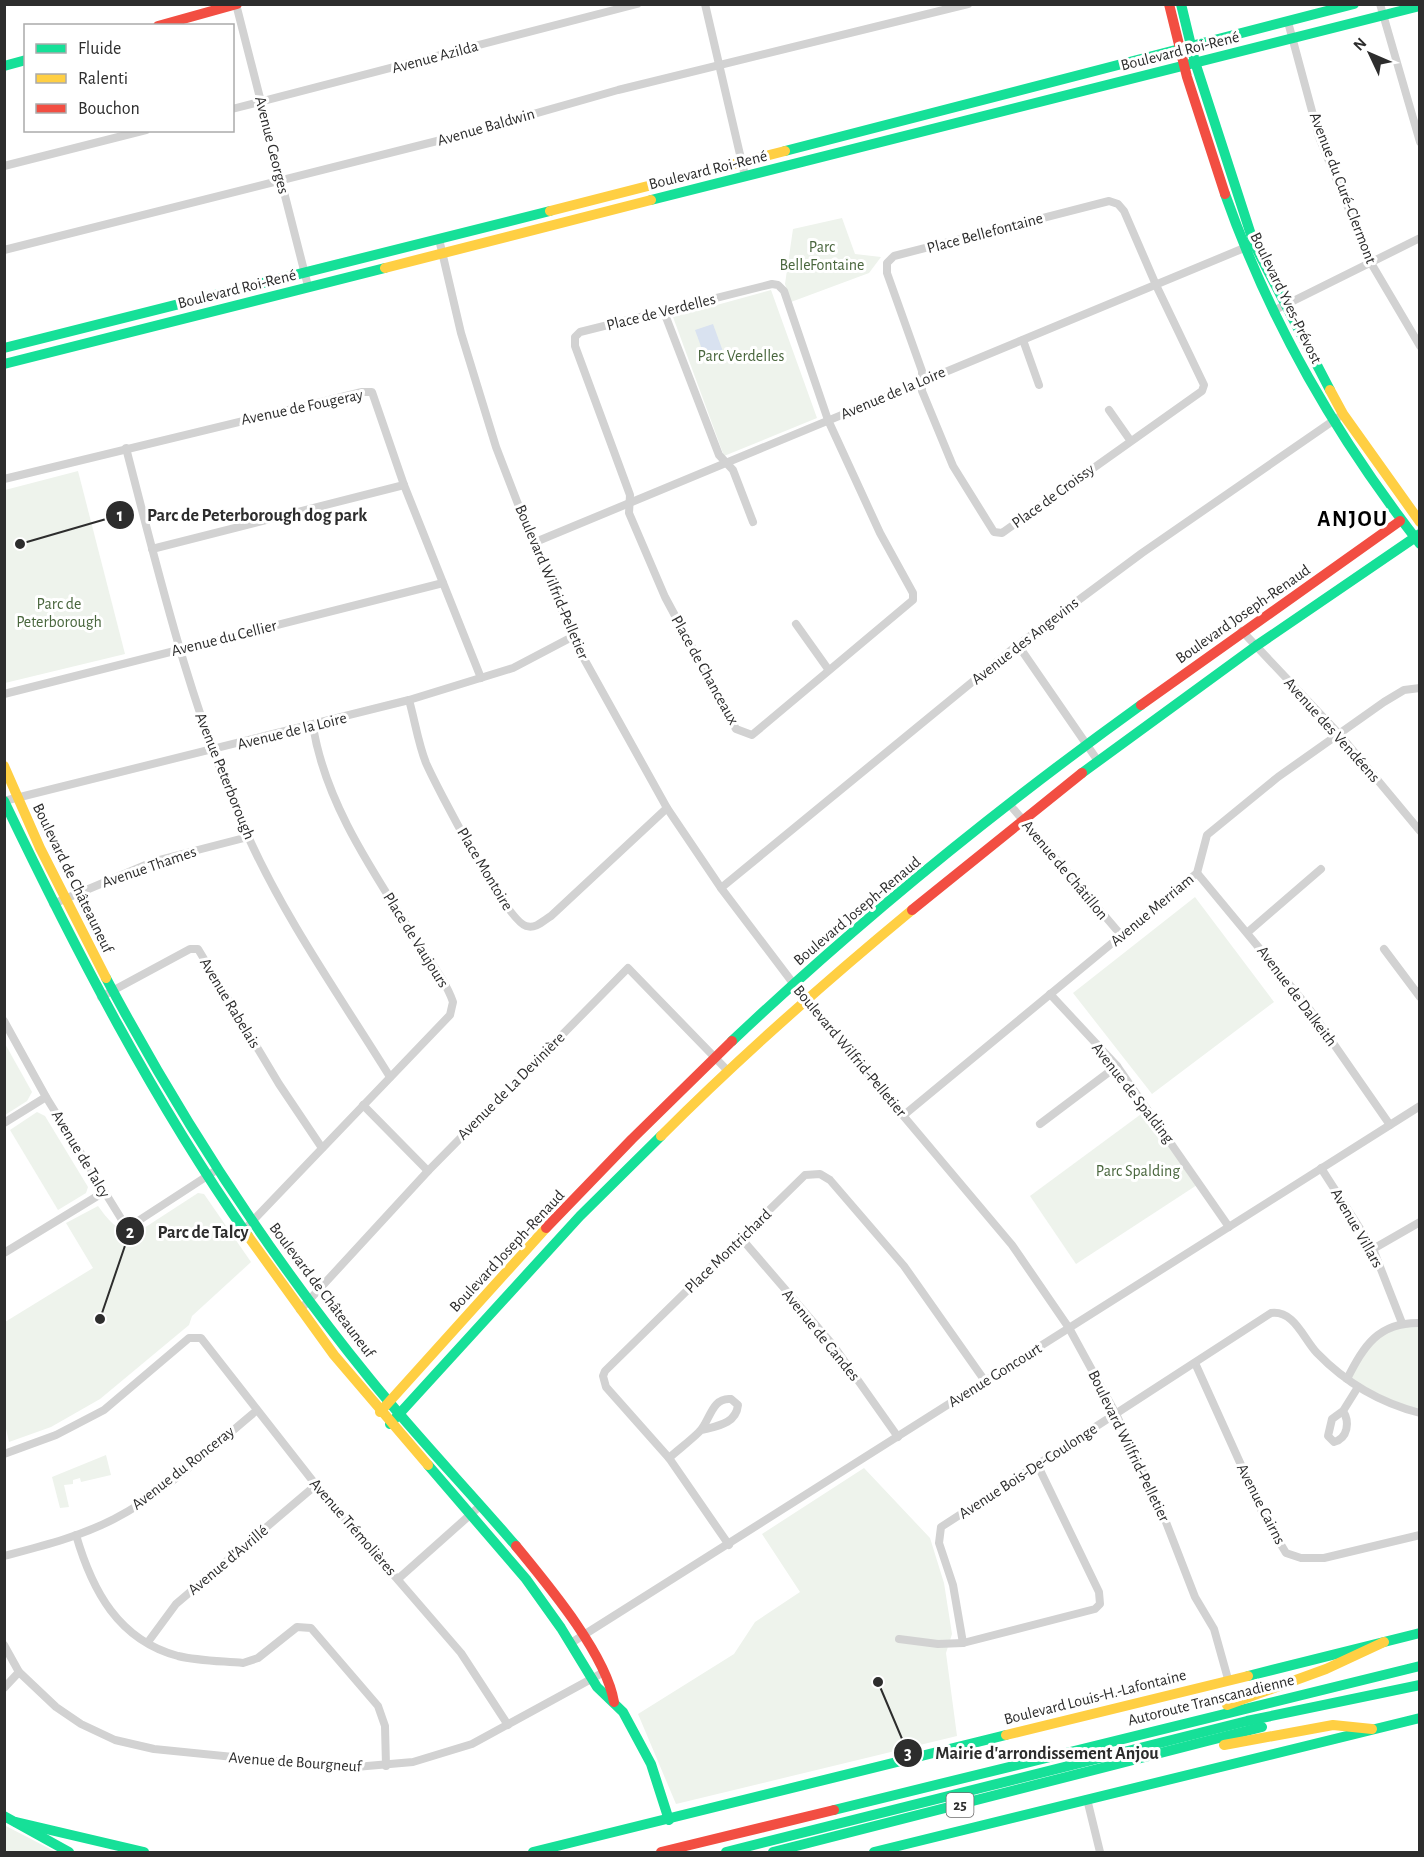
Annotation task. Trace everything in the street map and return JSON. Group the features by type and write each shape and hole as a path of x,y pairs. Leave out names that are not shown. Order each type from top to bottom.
{"main road":[{"name":"Boulevard Yves-Prévost","path":"1169,4 1185,48 1195,63 1248,246 1285,305 1343,414 1417,515"},
{"name":"Boulevard Yves-Prévost","path":"1181,4 1185,48 1183,65 1273,311 1331,422 1400,522 1418,538"},
{"name":"Boulevard Roi-René","path":"4,348 439,240 1354,4"},
{"path":"165,24 236,5"},
{"name":"Boulevard Roi-René","path":"4,364 1292,39 1381,9 1419,6"},
{"path":"4,66 24,61"},
{"name":"Boulevard Joseph-Renaud","path":"380,1412 568,1207 713,1058 795,985 928,871 1087,745 1242,631 1400,522"},
{"name":"Boulevard Joseph-Renaud","path":"390,1424 580,1216 727,1070 866,946 1022,819 1098,761 1256,646 1418,538"},
{"name":"Boulevard de Châteauneuf","path":"4,766 64,898 112,991 218,1169 310,1301 389,1402 536,1570 583,1636 611,1683 614,1702"},
{"name":"Boulevard de Châteauneuf","path":"5,801 100,997 152,1089 207,1176 300,1310 390,1424 525,1579 571,1643 591,1679 603,1694 625,1714 643,1746 669,1820"},
{"path":"928,871 941,885"},
{"path":"855,934 866,946"},
{"name":"Boulevard Louis-H.-Lafontaine","path":"533,1852 1419,1633"},
{"path":"1195,1719 1263,1690 1326,1669 1384,1642"},
{"name":"Autoroute Transcanadienne","path":"661,1852 1195,1719 1419,1666"},
{"path":"726,1852 1269,1716 1419,1685"},
{"name":"25","path":"773,1852 1148,1758 1419,1685"},
{"path":"874,1852 1419,1718"},
{"path":"1148,1758 1334,1725 1372,1729"},
{"path":"4,1816 69,1852"},
{"path":"16,1822 144,1852"}],"street":[{"name":"Avenue Azilda","path":"234,109 637,4"},
{"path":"705,4 745,176"},
{"name":"Avenue Baldwin","path":"4,250 449,138 719,64 968,4"},
{"name":"Avenue Georges","path":"236,5 308,286"},
{"path":"1381,9 1419,142"},
{"name":"Avenue du Curé-Clermont","path":"1288,22 1319,137 1371,263 1419,346"},
{"path":"4,166 138,132"},
{"name":"Place Bellefontaine","path":"922,381 922,371 887,273 887,263 894,256 1108,201 1118,204 1124,212 1156,285"},
{"path":"1273,311 1419,238"},
{"name":"Boulevard Wilfrid-Pelletier","path":"439,240 461,333 496,447 572,637 667,808 722,888 805,999 1012,1245 1070,1328 1116,1414 1164,1517 1195,1597 1214,1629 1228,1679"},
{"name":"Avenue de la Loire","path":"533,543 1248,246"},
{"name":"Place de Verdelles","path":"630,503 630,495 575,346 576,337 580,332 778,285 784,291 828,420"},
{"name":"Place de Croissy","path":"922,381 922,391 953,466 994,532 1002,532 1202,391 1204,385 1156,285"},
{"path":"664,312 719,455 733,470 753,522"},
{"path":"1023,340 1039,385"},
{"name":"Avenue de Fougeray","path":"4,479 362,392 372,392 404,485 481,678"},
{"path":"1109,410 1130,440"},
{"name":"Avenue des Angevins","path":"722,888 1018,645 1142,553 1343,414"},
{"name":"Place de Chanceaux","path":"630,503 629,513 665,597 736,729 752,735 828,669 909,605 914,593 880,533 828,420"},
{"name":"Avenue Peterborough","path":"126,448 179,650 212,750 248,837 301,934 390,1077"},
{"path":"152,549 404,485"},
{"name":"Boulevard Joseph-Renaud","path":"1400,522 1417,515"},
{"name":"Avenue du Cellier","path":"4,694 443,583"},
{"path":"796,624 828,669"},
{"name":"Avenue des Vendéens","path":"1242,631 1340,735 1419,831"},
{"name":"Avenue de la Loire","path":"5,801 313,726 409,700 513,668 572,637"},
{"path":"1018,645 1098,761"},
{"name":"Avenue Merriam","path":"904,1115 1197,873 1208,835 1278,777 1404,690 1419,688"},
{"name":"Place Montoire","path":"409,700 426,761 456,821 500,897 513,916 525,926 537,926 551,916 667,808"},
{"name":"Place de Vaujours","path":"243,1231 450,1015 453,1002 374,872 341,812 318,757 313,726"},
{"name":"Avenue de Châtillon","path":"1010,805 1121,935"},
{"name":"Avenue Thames","path":"53,904 155,861 248,837"},
{"path":"1248,932 1321,870"},
{"name":"Avenue de Dalkeith","path":"1197,873 1308,1006 1390,1125"},
{"name":"Avenue Rabelais","path":"100,997 190,949 198,949 279,1083 322,1148"},
{"path":"1384,949 1419,997"},
{"name":"Avenue de La Devinière","path":"300,1310 428,1171 628,968 727,1070"},
{"name":"Avenue de Spalding","path":"1050,994 1117,1066 1229,1227"},
{"name":"Avenue de Talcy","path":"4,1021 46,1097 118,1216 133,1223 218,1169"},
{"path":"1040,1124 1117,1066"},
{"path":"4,1123 46,1097"},
{"path":"363,1105 428,1171"},
{"name":"Avenue Goncourt","path":"571,1643 1419,1106"},
{"name":"Avenue Villars","path":"1322,1168 1373,1249 1402,1323"},
{"name":"Place Montrichard","path":"729,1545 669,1458 606,1387 603,1377 605,1371 805,1175 820,1174 830,1180 904,1266 985,1381"},
{"path":"4,1253 104,1192"},
{"path":"1373,1249 1419,1221"},
{"name":"Avenue de Candes","path":"741,1238 833,1345 898,1437"},
{"name":"Avenue Bois-De-Coulonge","path":"963,1643 953,1585 939,1543 940,1527 1038,1466 1271,1313 1280,1312 1288,1316 1317,1352 1358,1387 1419,1413"},
{"path":"1347,1379 1369,1343 1376,1336 1402,1323 1419,1323"},
{"name":"Avenue Trémolières","path":"4,1454 56,1435 104,1410 191,1337 201,1338 316,1485 461,1653 508,1725"},
{"name":"Avenue Cairns","path":"1195,1363 1265,1518 1286,1553 1301,1558 1324,1558 1419,1535"},
{"path":"1342,1411 1358,1387"},
{"path":"669,1458 702,1430 732,1419 737,1412 738,1405 731,1399 720,1401 710,1412 702,1430"},
{"name":"Avenue du Ronceray","path":"4,1556 76,1535 114,1519 147,1498 256,1410"},
{"path":"899,1639 938,1644 963,1643 1095,1609 1100,1604 1099,1592 1038,1466"},
{"name":"Avenue d'Avrillé","path":"148,1642 176,1604 316,1485"},
{"path":"398,1579 480,1506"},
{"path":"76,1535 87,1574 105,1604 127,1629 178,1656 243,1663 258,1658 297,1627 311,1628 378,1706 385,1726 386,1766"},
{"name":"Avenue de Bourgneuf","path":"4,1645 19,1672 63,1713 92,1730 129,1744 344,1768 386,1766 448,1753 472,1744 604,1672"},
{"path":"4,1688 19,1672"},
{"path":"1087,1799 1100,1852"}],"green space":[{"name":"Parc BelleFontaine","path":"842,218 855,254 881,257 869,273 791,302 785,284 793,229"},
{"name":"Parc Verdelles","path":"771,290 817,418 724,456 673,317"},
{"name":"Parc de Peterborough","path":"78,471 125,654 5,683 5,490"},
{"path":"1195,897 1274,1002 1152,1094 1073,993"},
{"path":"4,1042 32,1092 27,1101 5,1115"},
{"name":"Parc Spalding","path":"1148,1109 1200,1183 1076,1264 1030,1196"},
{"path":"37,1112 45,1116 88,1187 86,1193 58,1210 10,1130"},
{"path":"198,1193 204,1194 251,1262 192,1316 189,1325 100,1399 51,1427 9,1442 5,1424 5,1322 93,1268 66,1223 98,1206 111,1222 121,1229 141,1230"},
{"path":"1419,1323 1419,1413 1347,1379 1360,1356 1374,1339 1393,1329"},
{"path":"106,1455 111,1475 81,1482 80,1478 73,1480 73,1484 64,1485 69,1507 60,1508 52,1477"},
{"path":"864,1468 930,1538 944,1583 952,1634 946,1653 957,1736 676,1804 638,1714 734,1654 755,1622 800,1592 762,1534"},
{"path":"4,1825 56,1852 5,1852"}],"shaded area":[{"path":"713,324 725,357 707,363 695,330"}],"traffic: fast":[{"path":"1181,4 1195,62 1254,244 1330,390"},
{"path":"785,151 1354,4"},
{"path":"651,200 1420,6"},
{"path":"4,66 24,61"},
{"path":"1225,194 1263,288 1308,377 1361,462 1420,544"},
{"path":"4,348 550,211"},
{"path":"4,364 385,268"},
{"path":"1082,773 1256,646 1420,534"},
{"path":"732,1041 830,952 931,866 1141,705"},
{"path":"4,801 117,1024 180,1132 248,1236"},
{"path":"106,978 196,1134 297,1284 388,1401 516,1546"},
{"path":"390,1424 580,1216 661,1136"},
{"path":"428,1465 526,1579 561,1628 597,1687 623,1712 651,1764 669,1820"},
{"path":"1248,1676 1420,1633"},
{"path":"834,1810 1420,1666"},
{"path":"726,1852 1247,1721 1420,1685"},
{"path":"874,1852 1420,1718"},
{"path":"773,1852 1262,1727"},
{"path":"533,1852 1006,1735"},
{"path":"4,1816 69,1852"},
{"path":"16,1822 144,1852"}],"traffic: slow":[{"path":"550,211 785,151"},
{"path":"385,268 651,200"},
{"path":"1330,390 1343,414 1420,522"},
{"path":"4,766 40,848 106,978"},
{"path":"661,1136 784,1020 912,910"},
{"path":"380,1412 546,1228"},
{"path":"248,1236 334,1355 428,1465"},
{"path":"1227,1705 1326,1669 1384,1642"},
{"path":"1006,1735 1248,1676"},
{"path":"1224,1745 1333,1725 1372,1729"}],"traffic: jam":[{"path":"165,24 237,4"},
{"path":"1169,4 1187,77 1225,194"},
{"path":"1141,705 1400,521"},
{"path":"912,910 1082,773"},
{"path":"546,1228 732,1041"},
{"path":"516,1546 559,1600 588,1642 609,1683 614,1702"},
{"path":"661,1852 834,1810"}],"place":[{"name":"Parc de Peterborough dog park","path":"20,544"},
{"name":"Parc de Talcy","path":"100,1319"},
{"name":"Mairie d'arrondissement Anjou","path":"878,1682"}],"district":[{"name":"ANJOU","path":"1353,519"}]}
